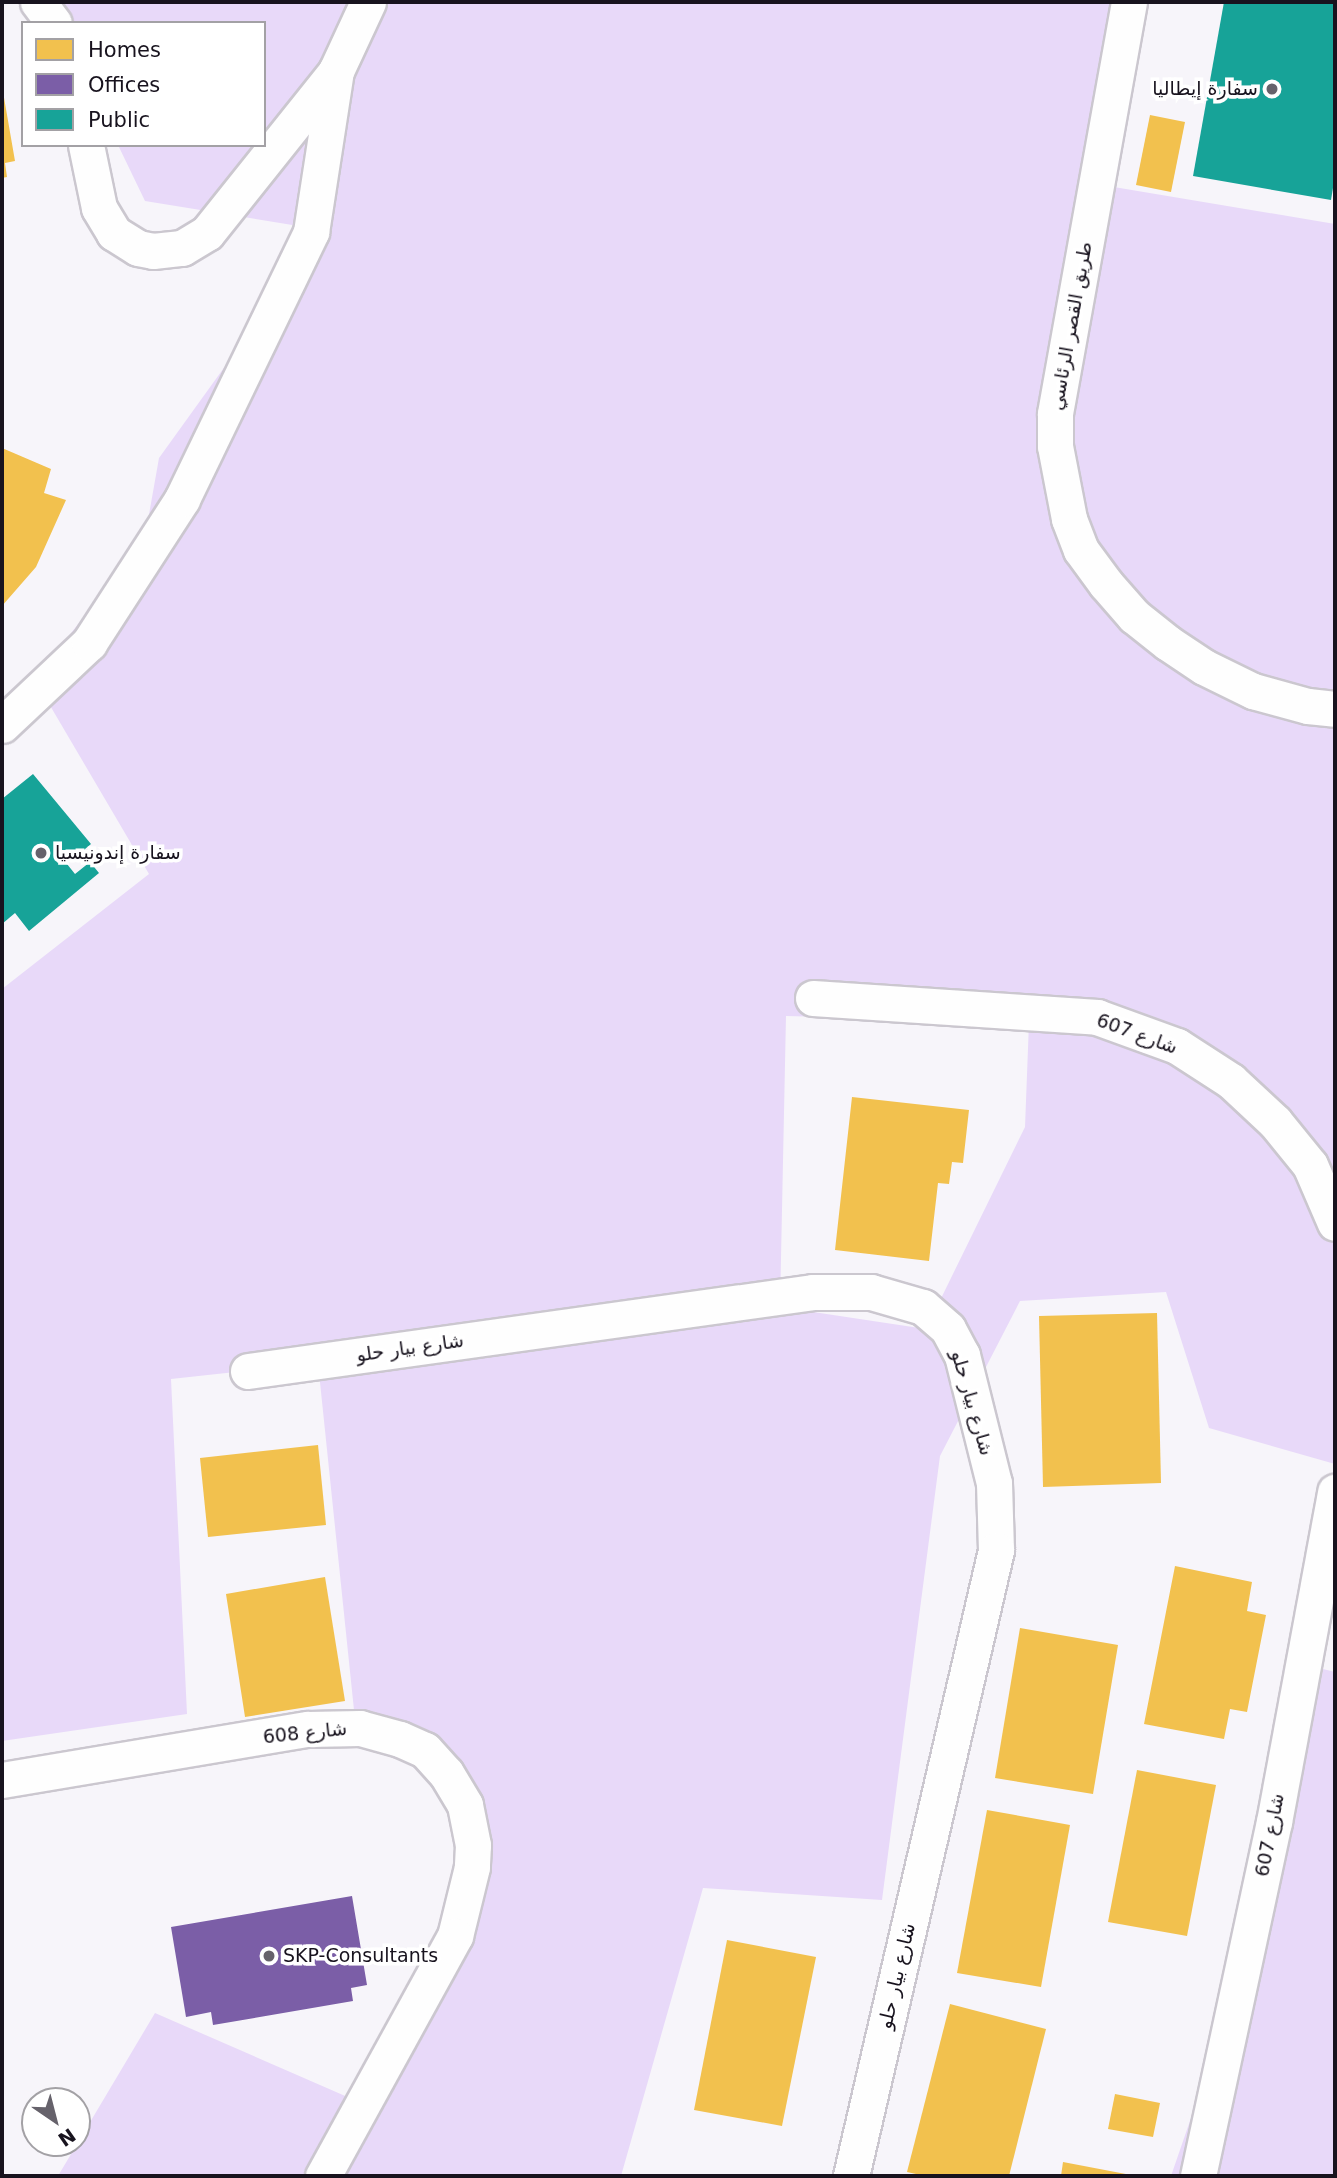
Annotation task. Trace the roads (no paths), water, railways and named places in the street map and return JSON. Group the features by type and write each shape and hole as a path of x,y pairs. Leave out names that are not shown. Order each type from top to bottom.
{"street":[{"path":"38,2 52,21"},
{"path":"86,147 99,208 114,233 138,248 153,251 182,248 207,233 337,71 368,2"},
{"name":"طريق القصر الرئاسي","path":"1129,2 1055,414 1057,458 1069,519 1081,550 1106,584 1134,616 1168,643 1205,667 1253,691 1308,706 1335,709"},
{"path":"2,725 89,643 182,499 311,232 337,71"},
{"name":"شارع 607","path":"813,998 1097,1017 1177,1046 1231,1081 1275,1122 1310,1165 1335,1223"},
{"name":"شارع بيار حلو","path":"248,1371 813,1292 871,1292 923,1307 948,1329 962,1355 994,1483 996,1550 850,2176"},
{"name":"شارع 607","path":"1198,2176 1274,1822 1335,1492"},
{"name":"شارع 608","path":"2,1780 308,1729 347,1728 360,1728 400,1738 425,1750 446,1773 465,1805 473,1845 471,1867 455,1936 323,2176"}],"place":[{"name":"سفارة إيطاليا","path":"1272,89"},
{"name":"سفارة إندونيسيا","path":"41,853"},
{"name":"SKP-Consultants","path":"269,1956"}]}
